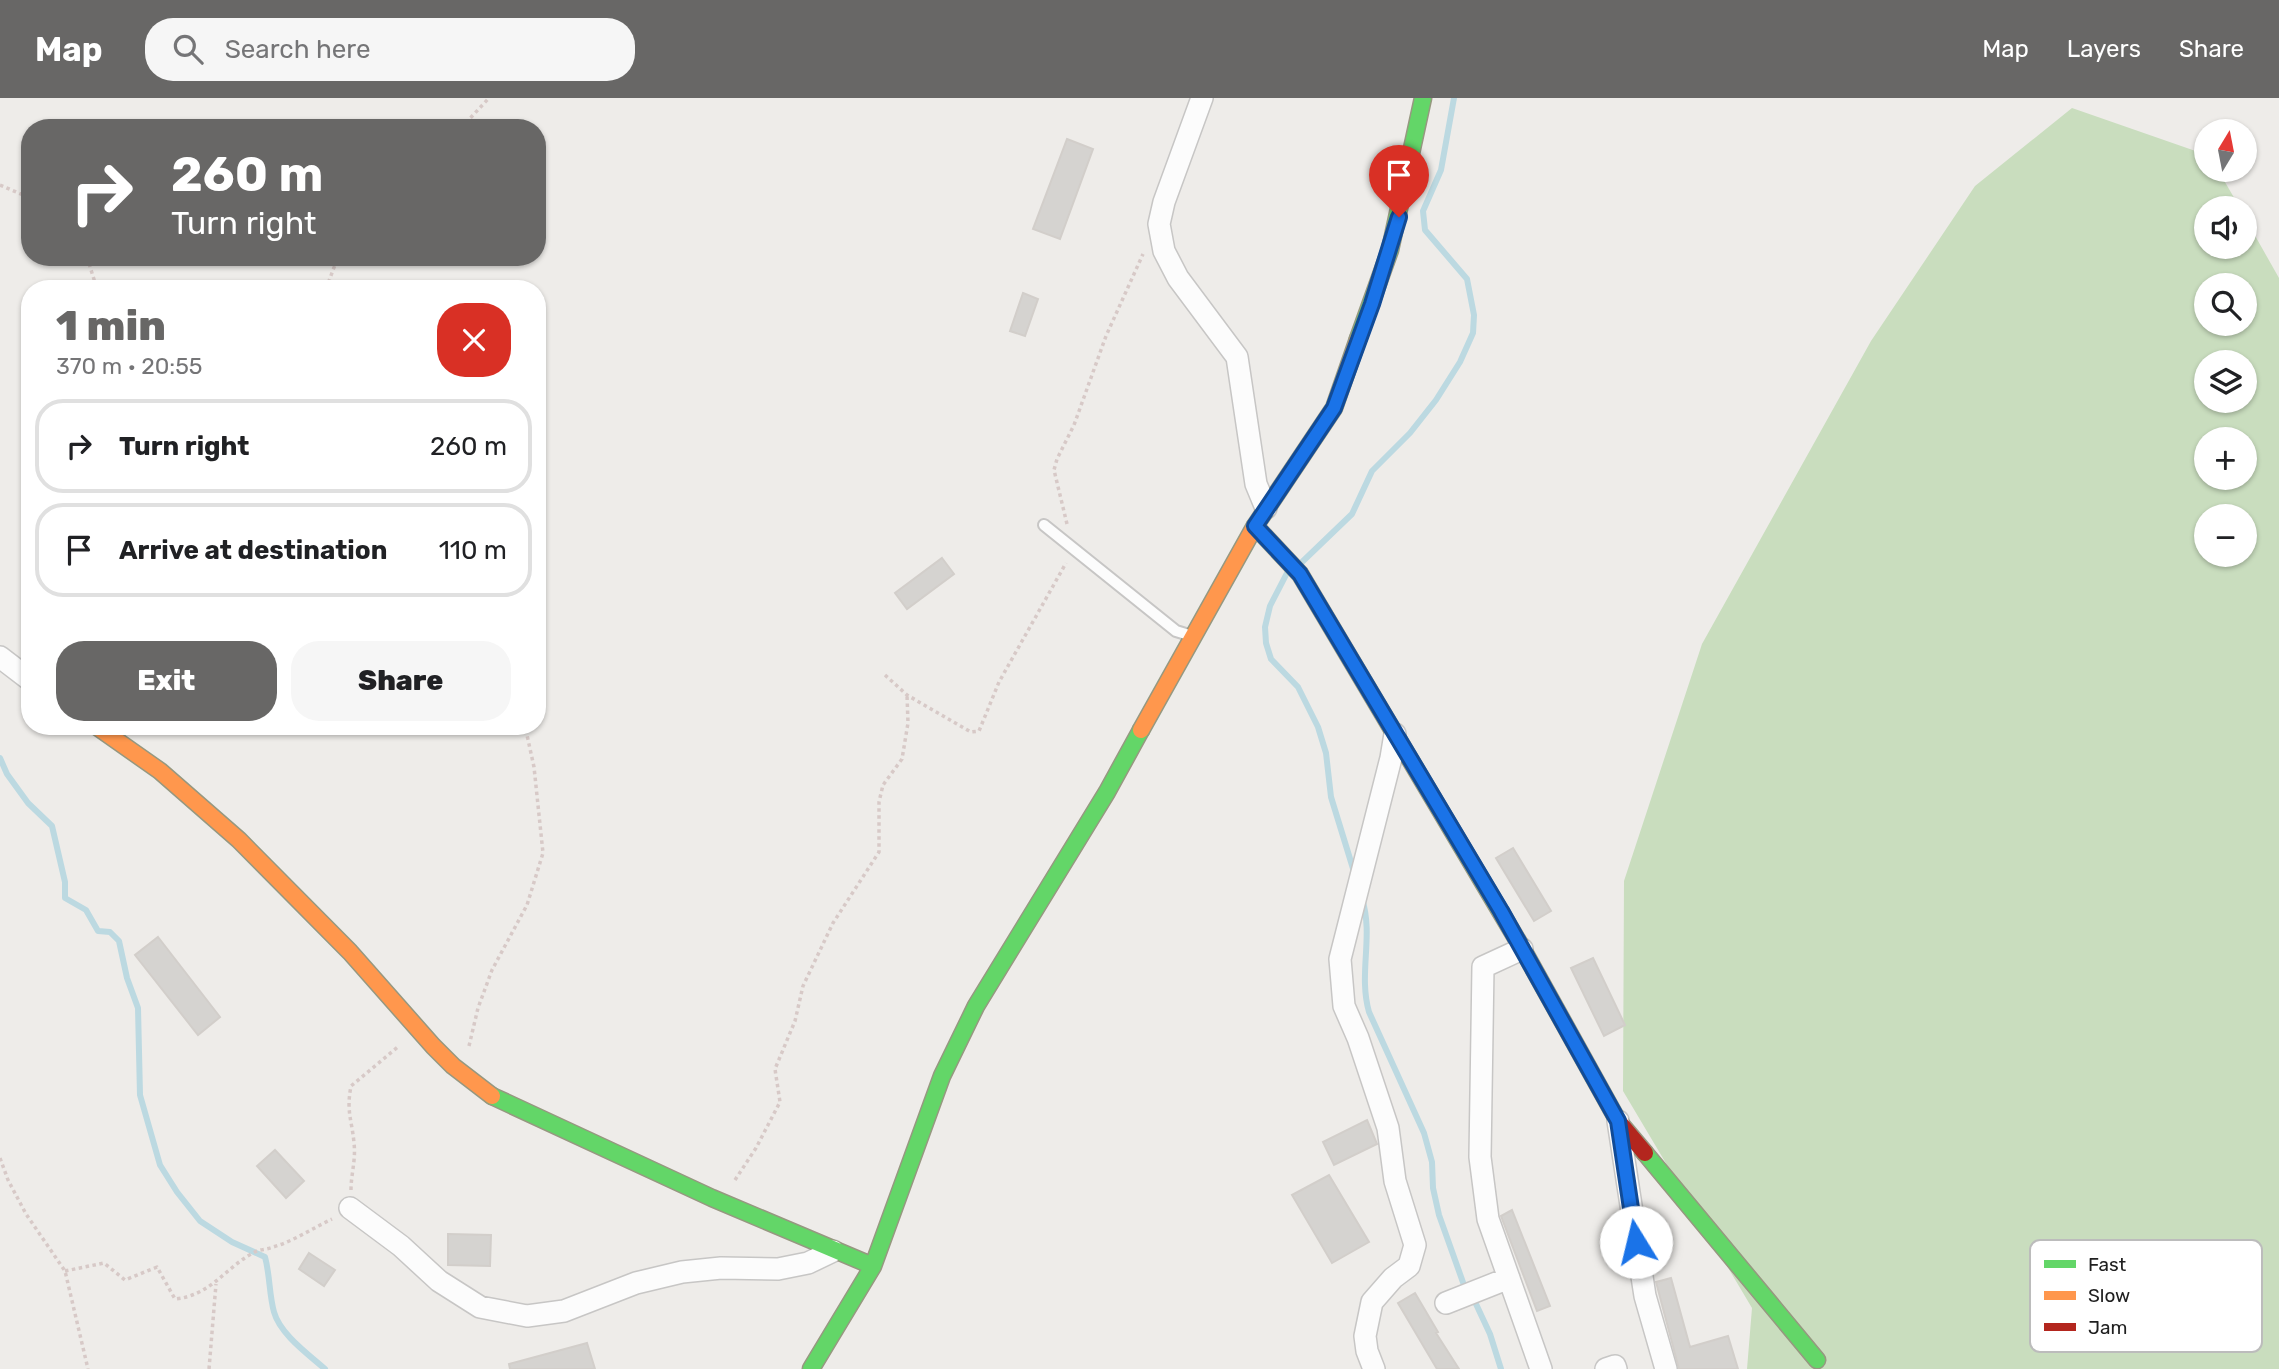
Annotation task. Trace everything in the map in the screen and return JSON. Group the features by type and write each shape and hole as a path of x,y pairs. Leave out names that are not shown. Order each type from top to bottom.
{"street":[{"path":"1202,98 1164,202 1159,224 1164,251 1178,278 1237,357 1256,484 1266,508"},
{"path":"811,1369 873,1266 942,1076 976,1006 1107,792 1255,526 1334,408 1390,250 1423,98"},
{"path":"1255,526 1300,574 1522,949 1618,1121 1816,1360"},
{"path":"0,657 21,673"},
{"path":"1374,1369 1367,1351 1366,1336 1372,1302 1392,1278 1409,1266 1415,1245 1395,1181 1388,1128 1343,1006 1340,959 1395,734"},
{"path":"109,735 160,771 239,840 350,952 420,1030 474,1083 496,1099 712,1198 873,1266"},
{"path":"1522,949 1483,967 1480,1157 1488,1219 1541,1369"},
{"path":"1618,1121 1645,1296 1665,1369"},
{"path":"350,1208 401,1246 449,1288 480,1307 527,1316 564,1311 636,1283 682,1272 721,1268 778,1269 808,1263 833,1251"},
{"path":"1452,1300 1509,1278"},
{"path":"1606,1369 1615,1366 1616,1369"}],"lane":[{"path":"1044,525 1176,631 1192,636"}],"path":[{"path":"469,119 489,98"},
{"path":"0,185 21,194"},
{"path":"885,675 906,695 971,732 979,731 999,682 1075,548 1054,470 1125,291 1159,224"},
{"path":"712,1198 730,1188 780,1102 775,1069 797,1012 803,986 840,911 878,852 879,802 883,785 902,760 908,723 906,695"},
{"path":"474,1083 469,1067 469,1042 478,1008 492,970 527,905 542,853 534,767 527,735"},
{"path":"65,1271 104,1263 125,1280 157,1267 175,1299 186,1298 216,1284 241,1260 256,1251 274,1247 350,1208 354,1143 347,1108 351,1086 420,1030"},
{"path":"0,1158 26,1214 65,1271 88,1369"},
{"path":"209,1369 216,1284"}],"green space":[{"path":"2072,108 2194,150 2194,182 2225,182 2233,196 2194,196 2194,259 2257,259 2257,239 2279,278 2279,1369 1747,1369 1752,1308 1623,1091 1624,881 1702,644 1871,341 1975,186"}],"building":[{"path":"1067,139 1093,149 1060,239 1033,229"},
{"path":"1023,293 1038,299 1025,336 1010,331"},
{"path":"942,558 954,574 907,609 895,593"},
{"path":"1513,848 1551,911 1534,921 1496,858"},
{"path":"158,937 220,1017 198,1035 135,955"},
{"path":"1593,958 1625,1025 1604,1036 1571,968"},
{"path":"1367,1120 1377,1144 1334,1165 1323,1142"},
{"path":"275,1150 304,1181 286,1198 257,1166"},
{"path":"1329,1175 1369,1242 1332,1263 1292,1195"},
{"path":"1512,1210 1550,1306 1537,1311 1501,1216"},
{"path":"448,1234 491,1235 490,1266 448,1265"},
{"path":"309,1253 335,1270 324,1286 299,1269"},
{"path":"1671,1278 1690,1347 1728,1336 1738,1369 1679,1369 1656,1282"},
{"path":"1415,1293 1459,1369 1437,1369 1398,1303"},
{"path":"587,1343 595,1369 510,1369 509,1364"}],"waterway":[{"path":"1301,563 1352,514 1372,471 1410,433 1436,400 1460,362 1473,333 1474,315 1467,279 1425,230 1423,211 1441,170 1454,98"},
{"path":"1287,573 1270,606 1265,627 1266,643 1271,659 1298,687 1318,727 1326,753 1331,797 1355,875"},
{"path":"0,758 7,774 28,803 52,826 65,882 65,898 86,910 98,931 110,932 119,941 127,978 138,1008 140,1095 160,1165 200,1221 232,1242 265,1257 272,1305 277,1320 295,1343 325,1369"},
{"path":"1362,899 1367,927 1365,983 1369,1012 1424,1133 1432,1162 1433,1188 1439,1215 1465,1288 1490,1334 1501,1369"}],"traffic: fast":[{"path":"1358,339 1390,250 1423,98"},
{"path":"1255,526 1300,574 1522,948"},
{"path":"811,1369 873,1266 942,1076 976,1006 1107,792 1141,730"},
{"path":"492,1096 712,1198 873,1266"},
{"path":"1645,1153 1817,1360"}],"traffic: slow":[{"path":"1141,730 1255,526 1334,408 1358,339"},
{"path":"109,735 160,771 239,840 350,952 433,1046 453,1066 492,1096"}],"traffic: jam":[{"path":"1522,948 1618,1121 1645,1153"}],"route":[{"path":"1399,217 1372,304 1334,408 1255,526 1300,574 1501,911 1618,1121 1636,1242"}]}
